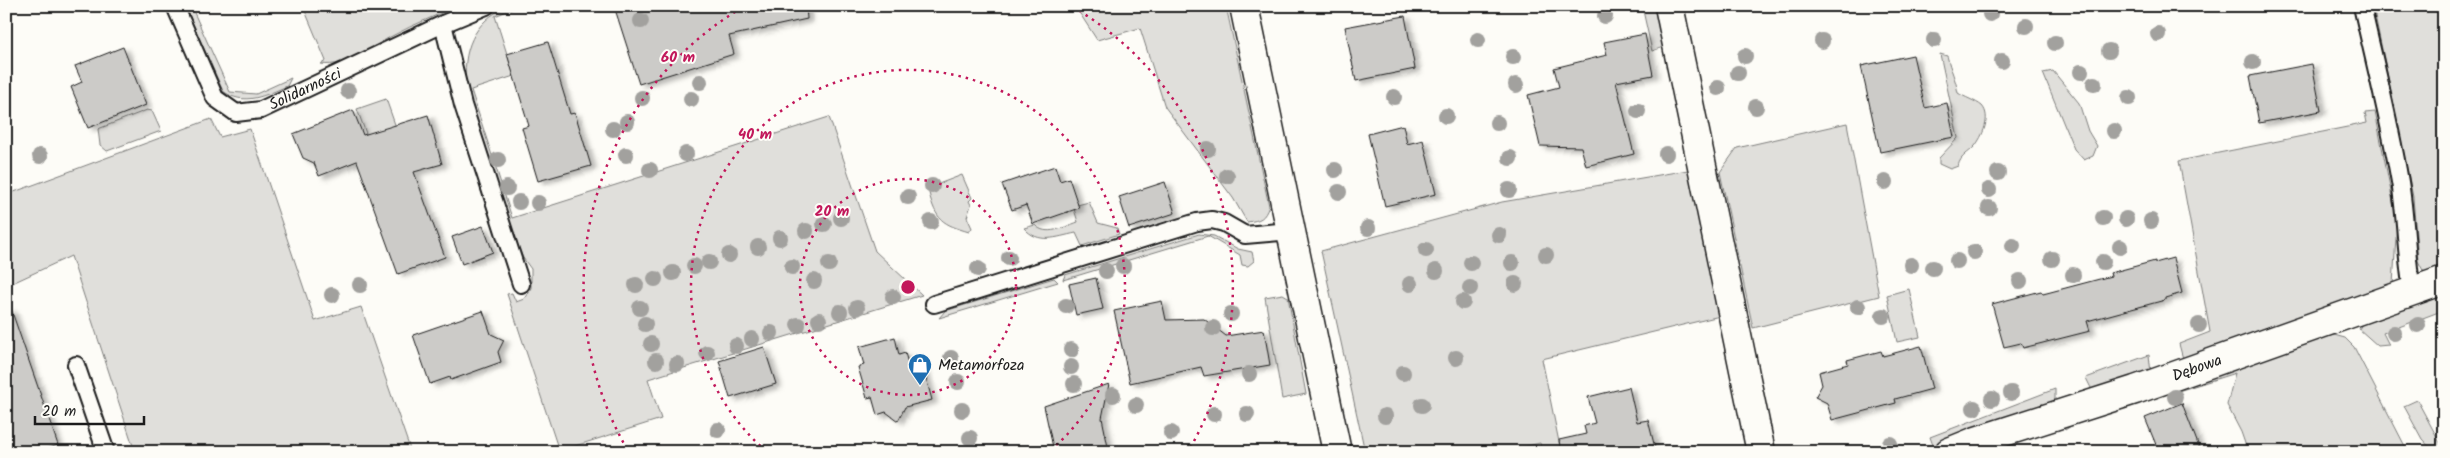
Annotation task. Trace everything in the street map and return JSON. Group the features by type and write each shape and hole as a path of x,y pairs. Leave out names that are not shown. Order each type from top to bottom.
{"street":[{"path":"1244,6 1337,452"},
{"path":"1669,6 1761,452"},
{"name":"Dębowa","path":"1949,452 1976,441 2135,390 2444,280"}],"lane":[{"name":"Solidarności","path":"175,6 215,98 236,113 261,110 443,24 486,6"},
{"path":"2362,6 2400,179 2412,291"},
{"path":"443,24 463,105 521,284"},
{"path":"934,304 1197,222 1212,220 1224,223 1245,235 1291,231"},
{"path":"76,365 106,452"}],"shaded area":[{"path":"185,6 191,6 230,92 256,94 291,78 287,86 263,96 247,99 231,96 223,91"},
{"path":"303,6 457,6 402,31 350,59 340,63 321,64 326,61"},
{"path":"508,6 519,6 495,16 514,76 471,90 512,218 829,117 875,251 922,295 648,379 661,419 559,451 507,294 512,293 516,302 524,299 531,288 531,269 523,258 507,220 466,87 466,61 472,39 486,20"},
{"path":"1075,6 1226,6 1269,206 1264,216 1247,222 1233,198 1165,107 1140,28 1097,40"},
{"path":"1642,6 1661,6 1669,45 1652,51"},
{"path":"2373,6 2444,6 2444,273 2426,276 2418,261 2413,197"},
{"path":"1940,54 1947,56 1958,93 1982,106 1986,116 1985,127 1978,142 1963,157 1958,166 1950,169 1939,164 1939,158 1958,138"},
{"path":"2053,71 2079,103 2088,131 2097,146 2093,156 2084,160 2074,149 2043,73"},
{"path":"386,99 404,150 375,158 357,109"},
{"path":"147,110 152,111 161,131 107,151 100,145 98,129"},
{"path":"2375,112 2397,222 2393,284 2183,359 2179,344 2210,332 2179,161 2367,123 2365,113"},
{"path":"211,119 220,137 250,129 315,321 361,307 411,452 135,452 71,256 6,286 6,195"},
{"path":"1847,123 1879,296 1753,328 1720,172 1737,148"},
{"path":"1688,170 1692,171 1724,315 1542,359 1561,452 1542,452 1540,443 1503,452 1365,452 1321,251 1502,202"},
{"path":"962,175 972,198 969,201 971,205 967,217 972,228 969,232 941,220 934,209 929,193 936,185"},
{"path":"1089,202 1098,223 1117,228 1119,234 1082,246 1076,233 1055,238 1042,238 1036,237 1024,228 1035,225 1039,229 1050,231 1078,222 1073,206"},
{"path":"1199,234 1214,236 1238,249 1252,252 1254,261 1248,266 1242,265 1240,255 1208,236 1063,280 1065,275"},
{"path":"1054,278 1058,282 939,318 945,311"},
{"path":"1909,289 1920,337 1897,342 1887,295"},
{"path":"2444,292 2444,310 2383,333 2389,345 2378,346 2359,329 2362,324"},
{"path":"1283,294 1288,297 1306,394 1282,399 1265,297"},
{"path":"2334,335 2345,338 2354,347 2408,452 2248,452 2241,432 2227,405 2235,373 2074,424 2065,430 2062,426 2318,338"},
{"path":"2149,355 2151,373 2093,392 2086,378"},
{"path":"2055,389 2055,404 1934,448 1930,437"},
{"path":"2417,400 2444,452 2434,452 2422,439 2404,406"}],"building":[{"path":"614,6 806,6 807,19 729,36 734,54 639,84"},
{"path":"1405,16 1415,69 1356,81 1345,27"},
{"path":"1645,34 1653,75 1616,82 1634,154 1586,166 1581,147 1540,146 1528,95 1559,87 1554,68 1607,55 1604,42"},
{"path":"548,42 570,114 575,113 591,166 538,181 522,128 529,126 507,54"},
{"path":"123,47 146,105 88,128 71,87 82,82 75,66"},
{"path":"1913,55 1925,108 1947,103 1954,137 1880,152 1861,66"},
{"path":"2312,64 2321,111 2259,123 2250,76"},
{"path":"353,110 363,135 428,115 442,164 414,172 445,257 398,274 357,161 319,176 314,163 303,158 293,134"},
{"path":"1403,125 1407,144 1423,140 1436,194 1385,206 1368,134"},
{"path":"1055,166 1060,181 1069,178 1079,208 1033,224 1026,205 1012,210 1002,184"},
{"path":"1165,182 1175,213 1129,228 1119,197"},
{"path":"483,226 493,252 462,264 452,237"},
{"path":"2173,258 2182,293 2165,298 2165,300 2087,321 2090,331 2023,348 2021,343 2004,347 1992,304 2041,291 2043,294 2111,276 2110,273"},
{"path":"1096,278 1103,309 1076,315 1069,284"},
{"path":"1162,301 1166,320 1204,319 1226,336 1264,330 1270,365 1204,376 1201,367 1130,383 1114,311"},
{"path":"11,309 58,445 37,452 6,452 6,310"},
{"path":"483,311 491,334 504,340 498,352 501,362 451,380 450,377 430,384 413,335"},
{"path":"895,337 899,355 905,353 910,370 923,367 932,400 905,407 898,421 886,412 877,415 872,397 867,398 858,367 864,365 859,347"},
{"path":"1921,346 1932,389 1895,399 1896,403 1832,420 1827,403 1815,397 1822,385 1819,372 1848,364 1847,360 1881,351 1883,356"},
{"path":"764,347 776,384 730,398 719,361"},
{"path":"1109,384 1102,418 1109,452 1054,452 1044,406"},
{"path":"1629,387 1637,422 1648,420 1656,452 1561,452 1559,440 1586,434 1584,426 1595,423 1588,397"},
{"path":"2182,403 2201,452 2159,452 2145,418"}],"place":[{"name":"Metamorfoza","path":"920,386"}]}
